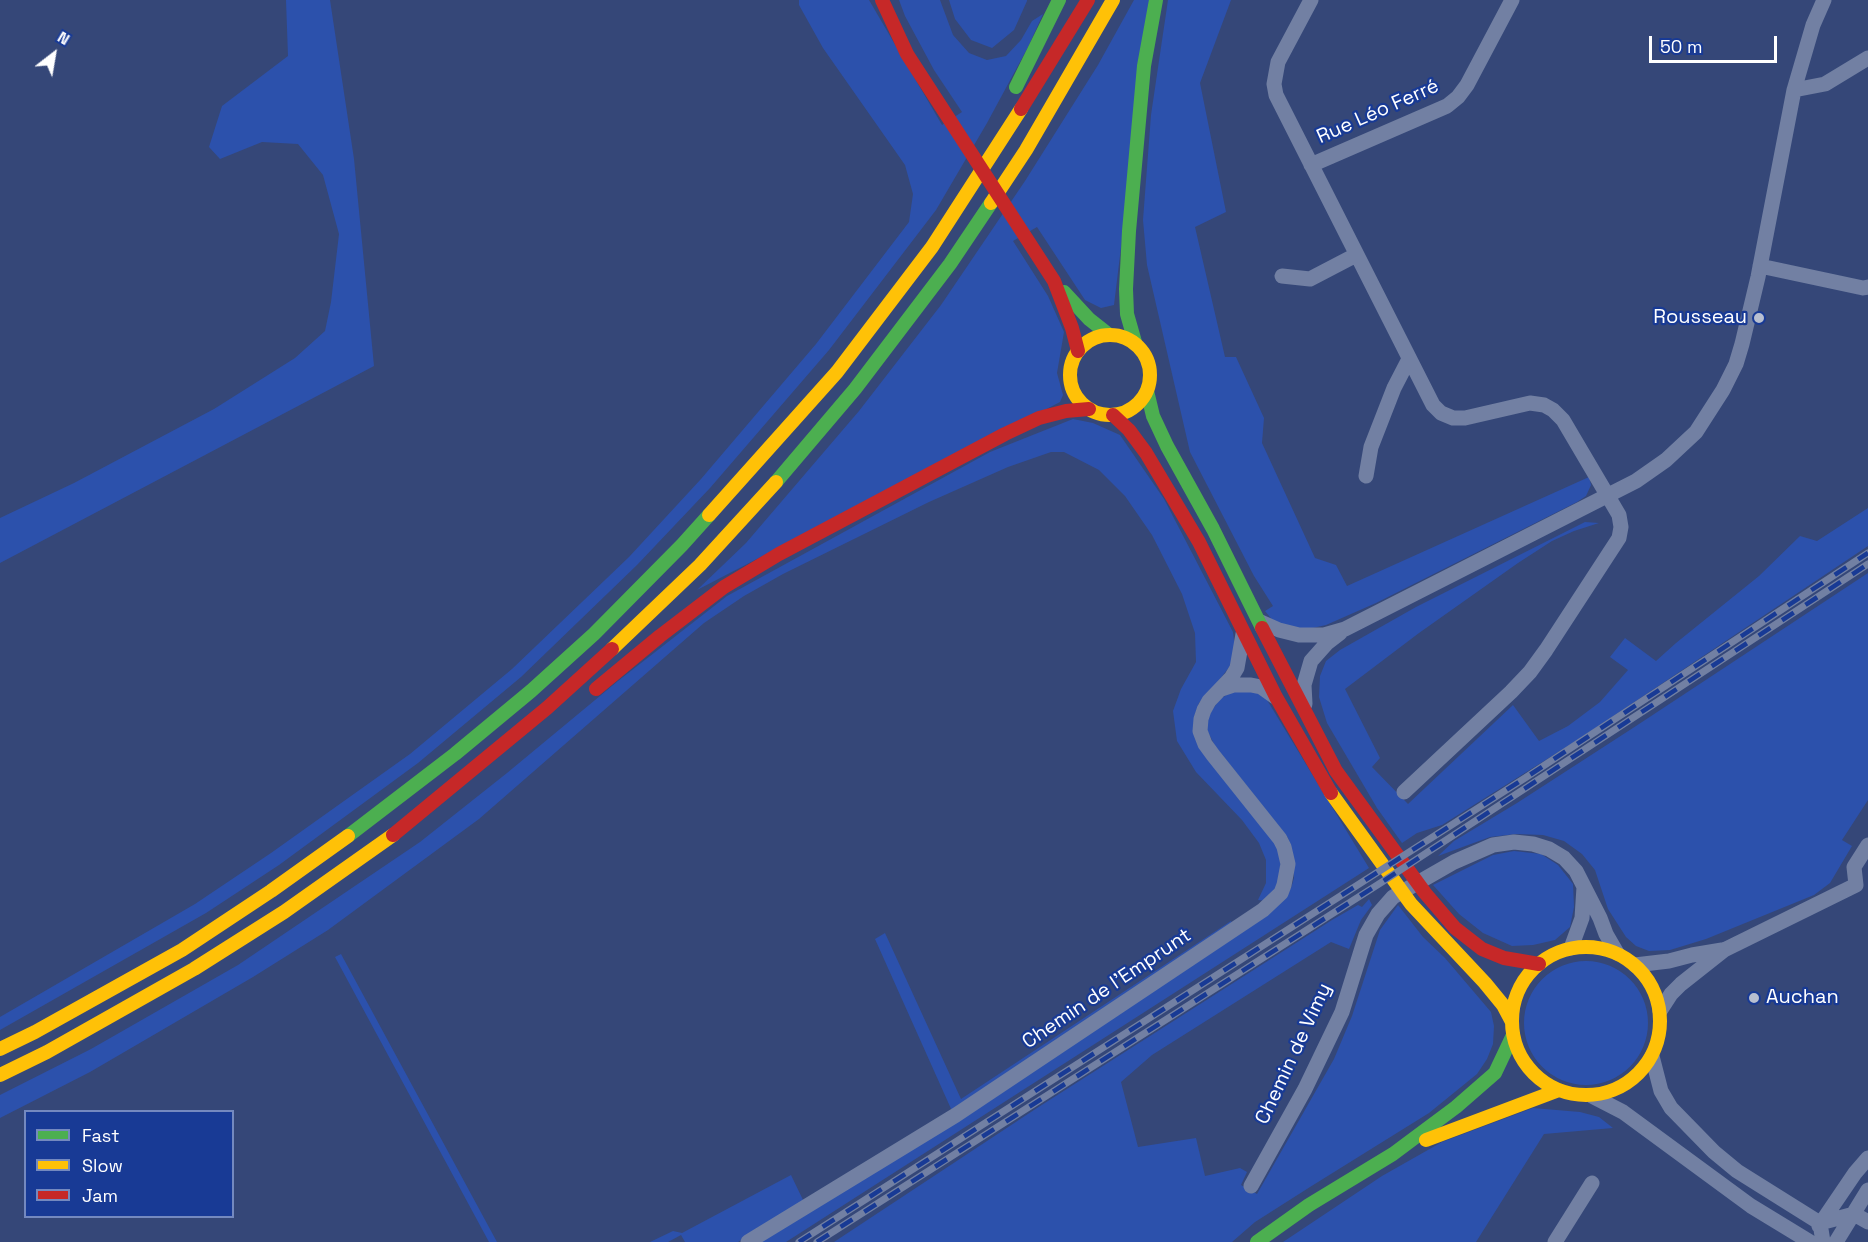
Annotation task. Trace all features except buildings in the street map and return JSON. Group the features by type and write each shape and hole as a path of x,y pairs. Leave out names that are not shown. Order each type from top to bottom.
{"main road":[{"path":"882,0 908,54 1054,281 1089,319 1108,334"},
{"path":"1012,94 1059,0"},
{"path":"0,1049 182,950 271,891 373,818 531,691 594,634 682,545 837,372 932,247 1088,0"},
{"path":"0,1075 47,1052 194,969 274,918 389,838 470,774 610,651 700,565 791,465 855,389 950,264 1026,150 1113,0"},
{"path":"589,695 724,587 779,554 1005,434 1039,418 1066,411 1089,409 1113,415 1127,411 1139,403 1147,391 1151,378 1149,365 1144,352 1135,342 1127,314 1127,266 1144,66 1156,0"},
{"path":"932,247 942,208 989,133"},
{"path":"1054,281 1078,351"},
{"path":"1089,409 1079,400 1070,376 1072,363 1078,351 1091,339 1108,334 1135,342"},
{"path":"1147,391 1153,416 1167,446 1213,529 1305,714 1336,771 1387,843 1455,928 1482,949 1504,958 1539,964"},
{"path":"1113,415 1137,440 1199,542 1276,698 1323,781 1412,904 1503,1005 1513,1028 1519,1053 1529,1068 1542,1081 1569,1094 1592,1096 1611,1092 1629,1083 1643,1070 1652,1056 1659,1040 1660,1011 1656,994 1647,978 1635,965 1617,954 1589,947 1571,948 1553,953 1527,975 1519,990 1514,1005 1513,1028 1494,1073 1456,1107 1393,1154 1309,1205 1257,1242"},
{"path":"470,774 496,766"},
{"path":"1393,1154 1558,1090"}],"street":[{"path":"1311,0 1278,62 1274,84 1276,95 1433,405 1441,413 1453,418 1464,418 1530,403 1544,405 1553,410 1563,420 1608,496 1619,515 1621,527 1619,538 1546,650 1511,692 1404,792"},
{"name":"Rue Léo Ferré","path":"1311,165 1447,106 1458,97 1467,85 1512,0"},
{"path":"1261,622 1299,635 1324,635 1345,629 1636,481 1666,460 1696,432 1724,390 1736,364 1747,328 1794,90 1813,25 1824,0"},
{"path":"1794,90 1825,84 1868,57"},
{"path":"1282,276 1310,279 1356,255"},
{"path":"1760,266 1863,288 1868,287"},
{"path":"1365,476 1371,447 1394,388 1409,359"},
{"path":"1305,714 1304,685 1311,661 1327,643 1345,629"},
{"name":"Chemin de l'Emprunt","path":"748,1242 956,1115 1273,902 1281,893 1287,864 1284,847 1269,823 1205,744 1200,731 1203,710 1222,689 1236,668 1243,630"},
{"path":"1222,689 1234,685 1251,684 1261,687 1276,698"},
{"name":"Chemin de Vimy","path":"1251,1186 1305,1089 1342,1012 1366,935 1378,914 1393,897 1454,862 1493,845 1514,842 1533,844 1550,849 1564,858 1576,871 1617,954"},
{"path":"1660,1011 1681,984 1725,950 1862,889 1854,867 1868,845"},
{"path":"1571,948 1582,918 1584,884"},
{"path":"1635,965 1725,950"},
{"path":"1652,1056 1661,1091 1671,1108 1694,1133 1737,1171 1820,1223 1854,1214 1868,1222"},
{"path":"1592,1096 1623,1112 1734,1194 1809,1242 1855,1173 1868,1158"},
{"path":"1555,1242 1592,1183"},
{"path":"1836,1242 1868,1190"},
{"path":"1820,1223 1823,1242"}],"shaded area":[{"path":"286,0 330,0 354,159 374,366 0,563 0,518 74,483 214,409 295,358 325,331 339,234 323,175 298,144 262,142 220,159 209,147 222,106 288,56"},
{"path":"799,0 869,0 942,125 962,112 934,70 899,0 940,0 953,35 969,53 987,60 1006,56 1021,40 1032,21 1043,14 987,123 936,210 829,350 710,488 637,565 521,677 418,763 279,865 206,913 0,1030 0,1017 195,904 271,853 410,754 512,669 629,557 701,479 816,344 909,222 913,194 905,165 823,48 799,5"},
{"path":"949,0 1027,1 1014,30 992,48 971,40 955,19"},
{"path":"1134,0 1151,0 1114,305 1101,308 1085,300 1037,227 1013,241 1048,296 1064,332 1057,373 1063,395 1060,402 697,590 746,543 859,411 941,305 1025,181 1098,65"},
{"path":"1168,0 1231,0 1200,83 1226,212 1195,227 1225,357 1236,357 1264,418 1262,443 1315,558 1336,565 1347,586 1589,477 1591,485 1586,496 1376,603 1326,625 1304,630 1274,622 1265,611 1273,606 1254,576 1190,452 1147,265 1143,220 1151,115"},
{"path":"1073,419 1093,423 1120,435 1164,499 1233,632 1235,649 1230,666 1199,703 1194,718 1274,840 1281,858 1280,876 1276,891 1268,901 1258,900 1266,883 1266,860 1259,843 1242,820 1196,772 1177,741 1173,711 1181,689 1196,662 1195,633 1182,594 1152,535 1125,496 1099,470 1064,452 1051,452 1008,467 929,502 783,574 744,596 704,623 479,819 328,930 253,977 90,1072 0,1118 0,1095 91,1049 238,965 420,842 618,681 727,596 990,452"},
{"path":"1868,508 1868,546 1579,739 1442,825 1417,833 1402,843 1377,808 1327,723 1319,697 1320,676 1326,661 1340,650 1416,607 1585,522 1599,523 1552,541 1518,563 1345,689 1380,758 1372,767 1408,804 1513,705 1539,741 1568,726 1600,702 1628,670 1610,657 1625,638 1656,661 1759,576 1800,536 1817,541"},
{"path":"1868,573 1868,800 1842,840 1852,846 1830,883 1814,895 1706,939 1670,950 1649,951 1636,946 1626,937 1608,909 1595,870 1582,854 1564,841 1543,835 1516,834 1490,837 1438,856 1454,841 1636,726"},
{"path":"1245,689 1264,695 1369,868 786,1242 756,1242 1291,888 1294,878 1293,859 1288,838 1215,746 1206,728 1207,717 1220,699 1231,692"},
{"path":"1514,851 1541,854 1558,865 1573,884 1574,907 1570,927 1555,940 1533,945 1512,946 1483,933 1459,914 1433,885 1493,855"},
{"path":"1369,899 1372,905 1361,920 1349,949 1331,942 1152,1055 1121,1082 1138,1147 1196,1138 1205,1176 1240,1168 1247,1172 1241,1185 1257,1194 1334,1059 1352,1016 1380,930 1398,905 1423,937 1445,958 1491,1012 1494,1026 1493,1044 1477,1074 1429,1113 1255,1222 1232,1242 834,1242 1037,1108 1332,920 1358,905 1362,907"},
{"path":"1231,921 1234,926 952,1111 875,939 885,933 961,1099"},
{"path":"341,954 497,1242 489,1242 335,957"},
{"path":"1586,961 1610,965 1630,979 1644,999 1648,1023 1644,1047 1630,1067 1610,1081 1586,1085 1562,1081 1542,1067 1528,1047 1524,1023 1528,999 1542,979 1562,965"},
{"path":"1533,1108 1580,1112 1599,1117 1613,1128 1544,1134 1476,1242 1283,1242 1382,1176 1442,1142"},
{"path":"791,1175 804,1202 738,1242 685,1242 681,1235 668,1242 650,1242 673,1231 682,1233"}],"railway":[{"path":"799,1242 1525,778 1868,553"},
{"path":"817,1242 1382,882 1868,564"}],"traffic: fast":[{"path":"1016,87 1059,0"},
{"path":"1135,342 1127,314 1129,231 1144,66 1156,0"},
{"path":"776,482 855,389 950,264 991,203"},
{"path":"1064,292 1089,319 1108,334"},
{"path":"1147,391 1153,416 1167,446 1213,529 1262,628"},
{"path":"348,836 455,754 531,691 594,634 709,515"},
{"path":"1257,1242 1309,1205 1393,1154 1456,1107 1495,1073 1513,1035"}],"traffic: slow":[{"path":"991,203 1026,150 1113,0"},
{"path":"709,515 837,372 932,247 1021,109"},
{"path":"1110,335 1125,338 1138,347 1147,360 1150,375 1147,390 1138,403 1125,412 1110,415 1095,412 1082,403 1073,390 1070,375 1073,360 1082,347 1095,338 1110,335"},
{"path":"612,649 700,565 776,482"},
{"path":"1331,793 1411,904 1485,983 1503,1005 1512,1022"},
{"path":"0,1075 47,1052 194,969 284,912 393,835"},
{"path":"0,1049 182,950 348,836"},
{"path":"1586,947 1614,952 1639,968 1655,993 1660,1021 1655,1049 1639,1074 1614,1090 1586,1095 1558,1090 1533,1074 1517,1049 1512,1021 1517,993 1533,968 1558,952 1586,947"},
{"path":"1426,1140 1559,1090"}],"traffic: jam":[{"path":"882,0 907,54 1054,281 1078,351"},
{"path":"1021,109 1088,0"},
{"path":"596,689 724,587 779,554 1039,418 1066,411 1089,409"},
{"path":"1113,415 1129,430 1146,453 1199,542 1276,697 1331,793"},
{"path":"1262,628 1336,771 1425,893 1455,928 1482,949 1504,958 1539,964"},
{"path":"393,835 547,708 612,649"}],"place":[{"name":"Rousseau","path":"1759,318"},
{"name":"Auchan","path":"1754,998"}]}
